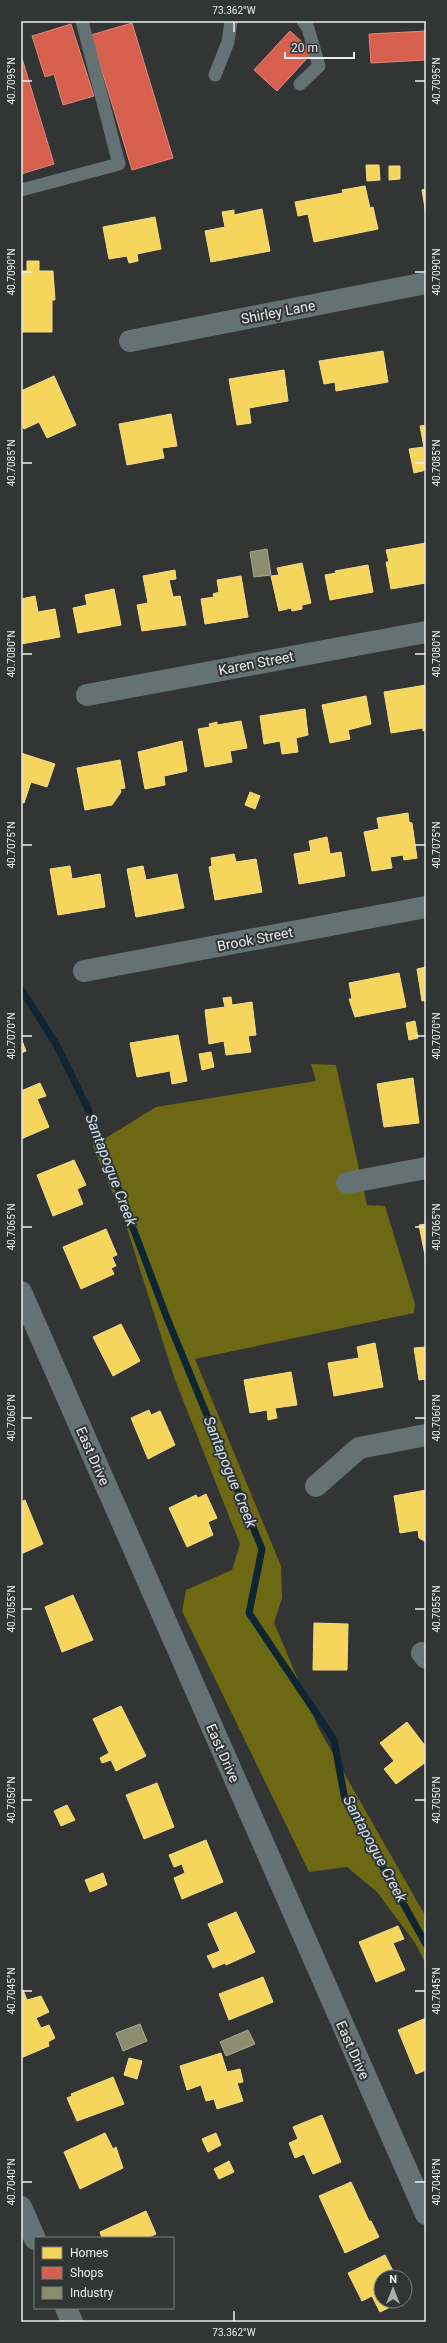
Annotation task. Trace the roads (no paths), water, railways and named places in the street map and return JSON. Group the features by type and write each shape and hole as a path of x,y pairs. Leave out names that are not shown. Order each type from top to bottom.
{"street":[{"name":"Shirley Lane","path":"130,341 426,283"},
{"name":"Karen Street","path":"87,695 426,632"},
{"name":"Brook Street","path":"84,971 426,907"},
{"path":"347,1184 426,1168"},
{"name":"East Drive","path":"21,1292 426,2214"},
{"path":"316,1486 359,1448 426,1435"},
{"path":"21,2208 34,2237"},
{"path":"66,2309 72,2322"}],"lane":[{"path":"21,190 119,164 82,21"},
{"path":"215,75 228,42 231,21"},
{"path":"300,84 319,66 308,28 303,21"}],"waterway":[{"name":"Santapogue Creek","path":"21,989 56,1044 89,1111 167,1318 262,1549 249,1613 334,1740 345,1800 426,1944"}]}
